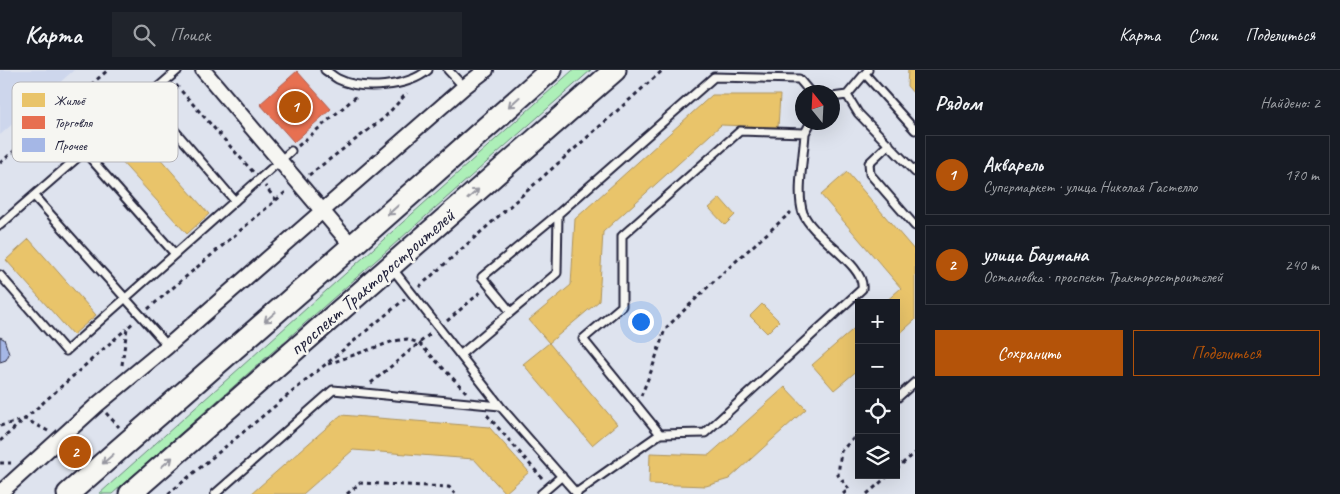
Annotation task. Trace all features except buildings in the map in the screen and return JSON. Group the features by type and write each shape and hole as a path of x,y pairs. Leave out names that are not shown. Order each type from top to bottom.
{"main road":[{"name":"проспект Тракторостроителей","path":"68,494 550,70"},
{"name":"проспект Тракторостроителей","path":"130,494 615,70"}],"street":[{"path":"203,70 352,246"},
{"path":"0,493 98,404 168,346 464,87 486,70"}],"lane":[{"path":"164,82 178,70"},
{"path":"325,70 339,79 368,86 396,84 411,80 428,70"},
{"path":"448,70 464,87"},
{"path":"840,95 847,94 867,72 915,130"},
{"path":"510,311 482,277 558,214 714,77 799,79 804,85"},
{"path":"847,94 858,113 915,172"},
{"path":"391,266 500,406 577,493 660,434 705,433 862,289 863,283 858,272 812,227 804,216 799,202 807,130"},
{"path":"660,434 583,339 622,306 622,236 740,131 805,133"},
{"path":"178,135 235,201"},
{"path":"889,144 869,164 870,174 915,226"},
{"path":"0,274 66,351 291,151"},
{"path":"0,225 72,162"},
{"path":"94,162 175,254"},
{"path":"34,196 124,299 168,346"},
{"path":"460,355 557,273 558,214"},
{"path":"900,395 915,382"},
{"path":"215,494 333,390 500,406"},
{"path":"541,494 562,476"}],"path":[{"path":"94,82 108,70"},
{"path":"168,494 412,294 663,70"},
{"path":"309,175 384,118 406,93 411,80"},
{"path":"291,151 368,86"},
{"path":"0,163 12,153"},
{"path":"276,200 287,191"},
{"path":"637,406 652,370 664,329 715,280 786,218 799,202"},
{"path":"359,392 489,286"},
{"path":"0,441 126,328"},
{"path":"0,426 25,419 61,437"},
{"path":"843,494 848,489 838,475 841,452 858,434"},
{"path":"900,466 915,453"},
{"path":"867,494 884,479"},
{"path":"347,494 360,483 449,488 456,494"}],"shaded area":[{"path":"0,70 74,70 60,82 12,82 12,124 0,135"}],"green space":[{"path":"573,70 591,70 112,494 99,494"}],"place":[{"name":"Акварель","path":"295,107"},
{"name":"улица Баумана","path":"75,452"}]}
